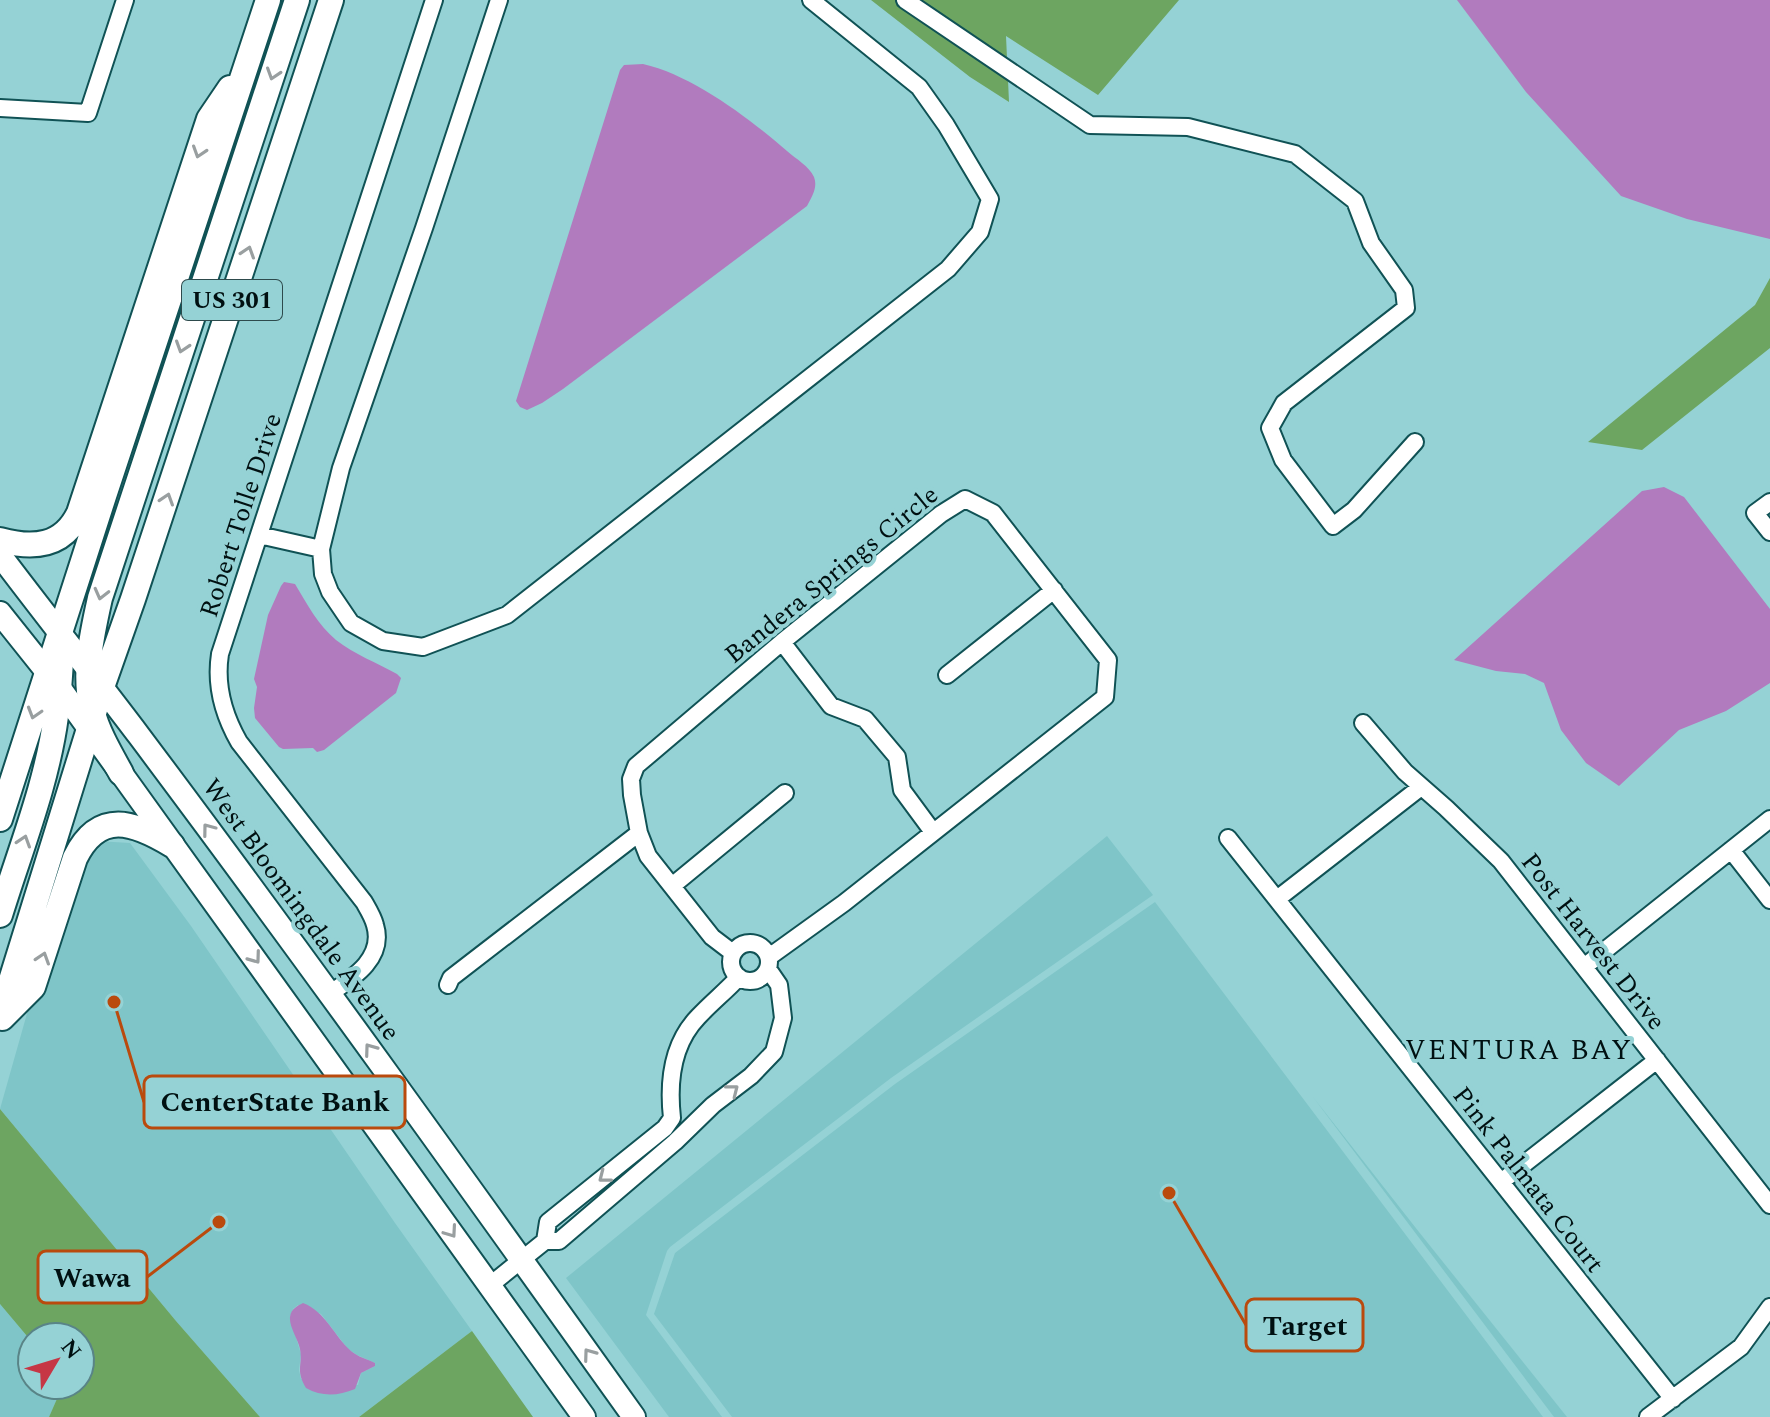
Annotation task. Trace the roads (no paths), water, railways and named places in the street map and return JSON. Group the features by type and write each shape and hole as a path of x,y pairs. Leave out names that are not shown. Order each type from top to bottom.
{"main road":[{"name":"US 301","path":"0,819 53,680 60,633 268,0"},
{"path":"0,1018 91,722 89,695 96,678 94,627 104,584 297,0"},
{"name":"US 301","path":"96,678 133,599 331,0"},
{"path":"0,540 21,545 41,545 73,526 209,119 249,59"},
{"name":"West Bloomingdale Avenue","path":"0,555 96,678 329,994 634,1417"},
{"path":"0,613 91,722 121,773 172,845 584,1417"},
{"path":"0,915 42,784 54,727 53,680"},
{"path":"0,1018 33,987 75,858 86,839 110,826 129,825 146,829 172,845"}],"street":[{"path":"0,108 88,113 125,0"},
{"name":"Robert Tolle Drive","path":"329,994 371,959 377,935 375,922 364,902 239,742 225,713 218,683 220,654 434,0"},
{"path":"499,0 341,468 321,549 323,574 330,592 351,623 383,641 423,647 507,615 948,269 980,232 990,199 946,125 919,87 811,0"},
{"path":"905,0 1090,125 1188,127 1295,154 1355,201 1371,243 1404,290 1406,308 1284,403 1270,428 1283,460 1333,526 1354,510 1415,442"},
{"name":"Bandera Springs Circle","path":"733,953 712,937 648,856 639,833 631,779 636,766 782,642 941,514 965,499 993,513 1108,660 1105,697 769,963"},
{"path":"1770,502 1755,513 1770,532"},
{"path":"259,535 321,549"},
{"path":"947,675 1054,590"},
{"path":"782,642 831,706 865,719 897,757 902,790 933,832"},
{"name":"Post Harvest Drive","path":"1363,723 1405,772 1501,861 1770,1205"},
{"path":"1277,899 1421,787"},
{"path":"672,886 785,793"},
{"path":"1584,967 1770,819"},
{"path":"448,985 451,978 639,833"},
{"name":"Pink Palmata Court","path":"1228,838 1673,1399"},
{"path":"1731,850 1770,900"},
{"path":"489,1286 545,1241 559,1241 675,1142 713,1105 751,1076 774,1052 783,1018 779,985 769,963 761,946 742,944 733,953 731,965 739,977 755,981 761,978 769,963"},
{"path":"545,1241 548,1222 665,1128 672,1118 670,1098 678,1046 697,1019 739,977"},
{"path":"1501,1182 1657,1060"},
{"path":"1648,1417 1741,1347 1770,1307"}],"place":[{"name":"CenterState Bank","path":"114,1002"},
{"name":"Target","path":"1169,1193"},
{"name":"Wawa","path":"219,1222"}],"district":[{"name":"VENTURA BAY","path":"1519,1049"}]}
